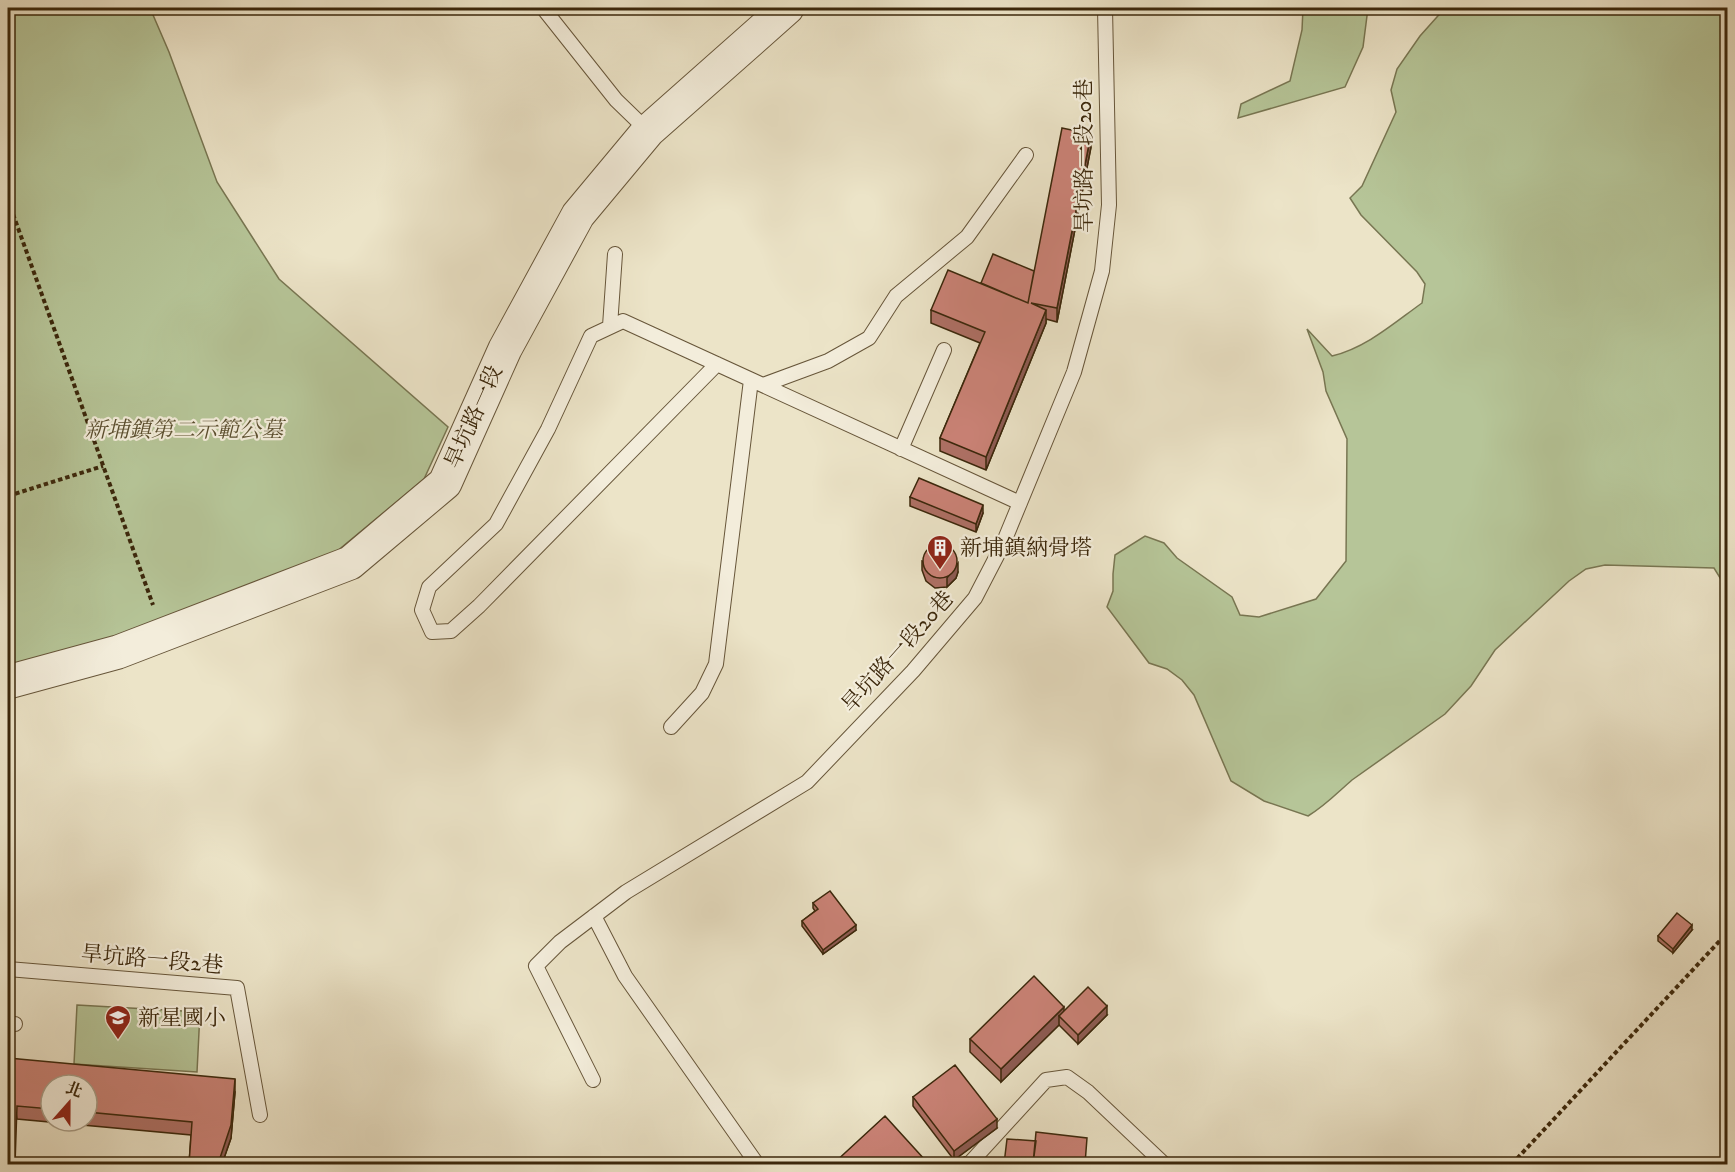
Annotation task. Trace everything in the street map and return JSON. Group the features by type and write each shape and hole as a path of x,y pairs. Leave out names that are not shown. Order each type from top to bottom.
{"street":[{"name":"旱坑路一段","path":"8,682 118,652 350,563 445,483 504,349 578,215 648,131 787,8"}],"lane":[{"path":"543,8 616,100 648,131"},
{"name":"旱坑路一段20巷","path":"593,1080 536,966 560,942 626,892 807,782 913,671 975,598 1003,544 1074,372 1102,271 1109,205 1105,8"},
{"path":"757,383 828,361 869,338 896,296 968,237 1026,155"},
{"path":"610,326 615,254"},
{"path":"717,364 479,606 450,631 432,632 422,610 429,587 496,524 548,429 591,336 623,321 717,364 757,383 1020,503"},
{"path":"901,449 944,350"},
{"path":"671,727 702,693 716,664 757,383"},
{"path":"594,916 625,976 757,1164"},
{"name":"旱坑路一段2巷","path":"8,969 237,988 260,1115"},
{"path":"966,1164 971,1162 1046,1080 1067,1077 1088,1092 1164,1164"}],"path":[{"path":"8,200 164,634"},
{"path":"8,495 103,466"},
{"path":"1512,1164 1728,932"}],"green space":[{"name":"新埔鎮第二示範公墓","path":"8,8 150,8 169,52 217,182 279,279 448,427 424,479 336,552 177,628 8,671"},
{"path":"1303,8 1368,8 1363,47 1345,87 1238,118 1241,104 1290,81 1302,30"},
{"path":"1445,8 1727,8 1727,581 1722,581 1714,568 1605,565 1586,569 1569,581 1495,650 1471,686 1445,714 1352,780 1308,816 1264,801 1231,781 1194,695 1182,680 1167,669 1149,663 1107,607 1113,591 1115,555 1145,536 1164,543 1177,558 1232,597 1240,615 1259,617 1316,599 1346,561 1347,439 1326,391 1323,372 1307,329 1332,356 1368,341 1422,303 1425,284 1417,272 1361,215 1350,198 1362,186 1396,112 1391,90 1397,69 1420,36"},
{"path":"77,1005 200,1012 197,1072 74,1064"}],"building":[{"path":"1062,128 1091,134 1057,308 1031,303 1046,310 986,457 940,438 985,332 931,310 948,270 1028,303"},
{"path":"993,254 1034,271 1028,303 981,283"},
{"path":"919,478 983,505 976,524 910,497"},
{"name":"新埔鎮納骨塔","path":"940,544 952,549 957,561 952,573 940,578 928,573 923,561 928,549"},
{"path":"830,891 856,925 823,950 802,921 818,909 813,903"},
{"path":"1677,913 1692,925 1673,949 1658,936"},
{"path":"1034,976 1064,1007 1001,1069 970,1039"},
{"path":"1088,987 1107,1006 1078,1035 1059,1016"},
{"path":"8,1058 235,1079 231,1125 218,1164 189,1164 192,1122 99,1113 99,1073 39,1073 39,1108 17,1106 15,1164 8,1164"},
{"path":"955,1065 997,1119 954,1151 913,1097"},
{"path":"885,1116 925,1160 920,1164 833,1164"},
{"path":"1036,1132 1087,1138 1085,1164 1033,1164"},
{"path":"1007,1139 1036,1141 1033,1164 1004,1164"}],"place":[{"name":"新埔鎮納骨塔","path":"940,571"},
{"name":"新星國小","path":"118,1041"}]}
